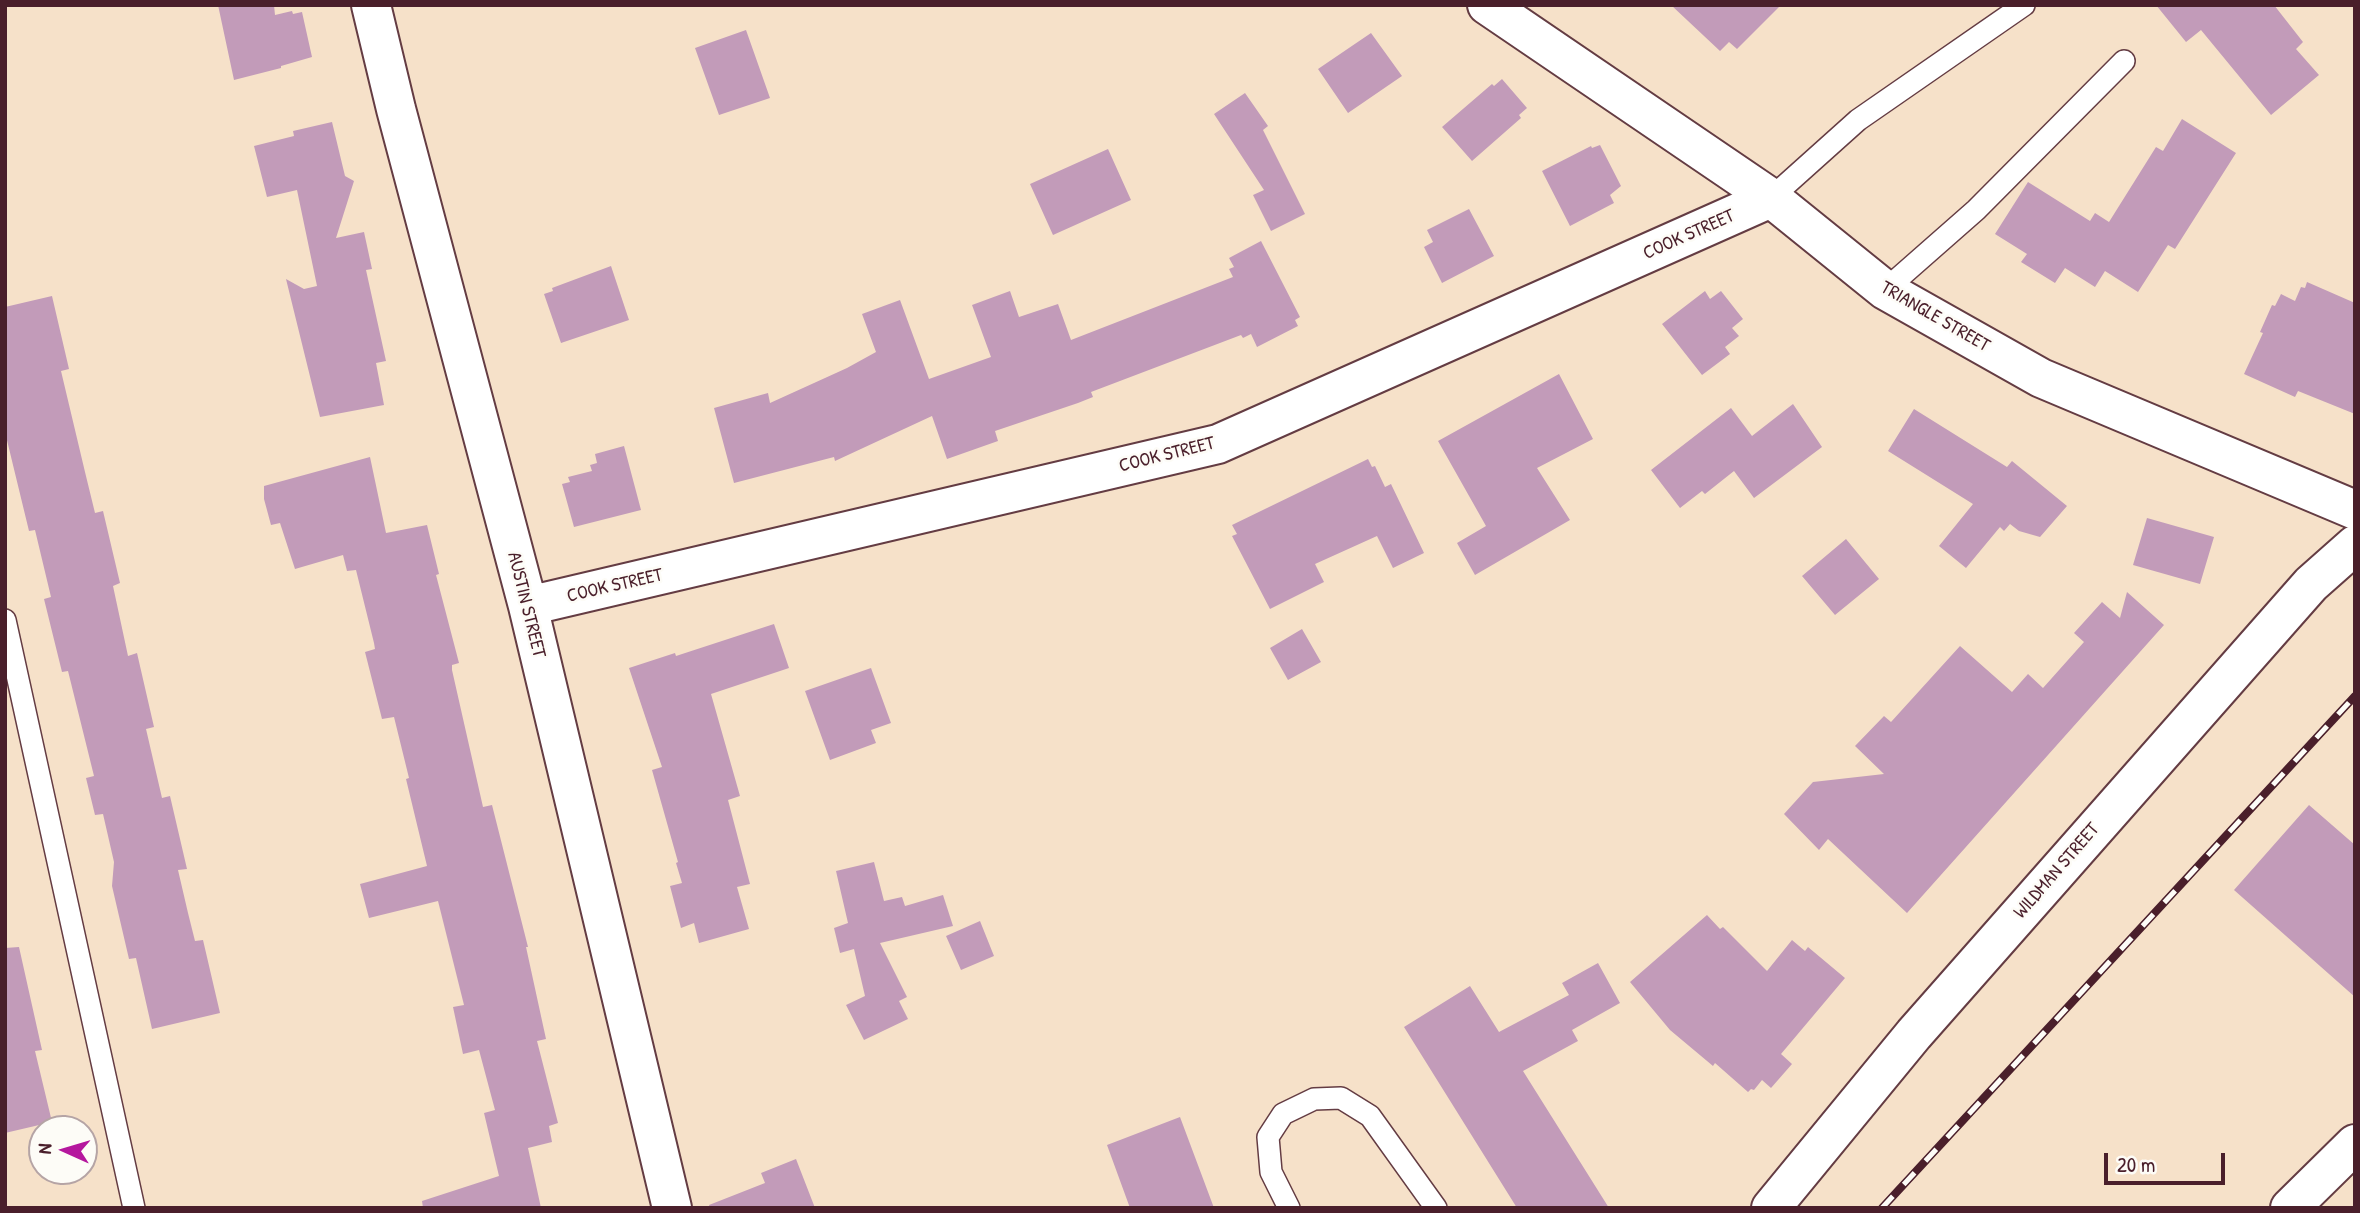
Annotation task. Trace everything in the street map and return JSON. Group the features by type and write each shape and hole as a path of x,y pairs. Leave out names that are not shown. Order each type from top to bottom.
{"street":[{"name":"AUSTIN STREET","path":"371,5 527,606 672,1208"},
{"name":"TRIANGLE STREET","path":"1487,5 1771,198 1885,290 2042,378 2355,510"},
{"name":"COOK STREET","path":"527,606 1218,444 1771,198"},
{"name":"WILDMAN STREET","path":"1771,1208 1914,1034 2311,584 2355,545"},
{"path":"2290,1208 2355,1143"}],"lane":[{"path":"1771,198 1858,120 2024,5"},
{"path":"1885,290 1976,210 2124,61"},
{"path":"5,620 134,1208"},
{"path":"1289,1208 1271,1172 1268,1137 1283,1114 1314,1099 1341,1098 1370,1116 1436,1208"}],"building":[{"path":"218,5 274,5 275,15 302,12 312,57 234,80"},
{"path":"1671,5 1781,5 1737,49 1729,42 1720,51"},
{"path":"2156,5 2274,5 2303,42 2296,49 2319,75 2271,115 2201,30 2186,42"},
{"path":"746,30 770,98 719,115 695,48"},
{"path":"1371,33 1402,76 1348,113 1318,69"},
{"path":"1502,79 1527,108 1519,115 1521,118 1472,161 1442,127 1492,84 1494,86"},
{"path":"1245,93 1268,126 1263,130 1305,214 1271,231 1253,195 1264,190 1214,114"},
{"path":"2182,119 2236,153 2175,249 2168,245 2138,292 2105,271 2095,287 2065,268 2055,283 2021,262 2027,254 1995,234 2028,182 2090,221 2095,213 2109,222 2156,147 2163,151"},
{"path":"332,122 345,176 354,181 336,238 364,232 372,269 366,270 386,361 376,363 384,405 320,417 286,279 304,289 317,286 297,190 267,197 254,146 294,136 293,131"},
{"path":"1600,145 1621,186 1610,195 1614,203 1570,226 1542,171 1591,146"},
{"path":"1108,149 1131,200 1053,235 1030,184"},
{"path":"1469,209 1494,256 1442,283 1424,247 1433,242 1427,230"},
{"path":"1261,241 1300,317 1295,320 1298,326 1257,347 1251,334 1243,338 1241,335 1091,392 1093,397 1078,403 995,431 998,441 947,459 932,416 835,461 834,457 734,483 714,408 768,393 770,403 876,352 862,314 900,300 929,379 991,357 972,305 1010,291 1019,317 1058,304 1071,340 1233,277 1229,269 1234,267 1229,258"},
{"path":"611,266 629,320 561,343 544,294 553,291 552,288"},
{"path":"2307,282 2355,303 2355,414 2298,391 2295,397 2244,374 2263,333 2260,332 2272,305 2275,306 2281,294 2295,301 2301,287 2305,288"},
{"path":"1705,291 1710,299 1721,291 1743,319 1732,328 1739,336 1725,347 1730,354 1702,375 1662,324"},
{"path":"52,296 69,369 61,371 95,513 103,511 120,583 113,586 128,656 137,653 154,727 146,729 162,798 170,796 187,869 178,870 195,941 203,940 220,1013 152,1029 136,958 129,959 112,886 114,862 103,814 95,815 86,778 94,776 68,671 62,672 44,599 51,597 35,530 29,531 5,432 5,307"},
{"path":"1559,374 1593,439 1537,468 1570,520 1475,575 1457,543 1486,526 1438,441"},
{"path":"1793,404 1822,447 1754,498 1734,471 1705,494 1702,491 1680,508 1651,470 1731,408 1752,436"},
{"path":"1914,409 2007,467 2012,461 2067,506 2040,537 2019,531 2010,524 2004,531 2000,527 1966,568 1939,546 1973,504 1888,451"},
{"path":"624,446 641,510 574,527 562,484 570,482 568,477 592,471 590,465 597,463 595,454"},
{"path":"370,457 386,533 427,525 439,574 436,575 459,663 452,665 452,670 483,807 492,805 528,947 546,1039 537,1041 558,1123 549,1126 552,1142 528,1148 541,1208 423,1208 422,1201 499,1176 484,1113 495,1110 479,1050 463,1054 453,1007 464,1005 438,901 369,918 360,884 427,866 394,717 382,719 365,652 375,649 356,570 347,571 343,555 295,569 280,523 271,525 264,499 264,486"},
{"path":"1368,459 1372,467 1375,466 1385,487 1391,484 1424,553 1393,568 1377,536 1315,564 1324,582 1270,609 1232,536 1237,534 1232,525"},
{"path":"2147,518 2214,537 2200,584 2133,565"},
{"path":"1846,539 1879,579 1835,615 1802,576"},
{"path":"2127,592 2164,625 1907,913 1828,839 1819,850 1784,814 1813,782 1884,774 1855,746 1884,716 1891,722 1960,646 2012,692 2028,674 2043,688 2084,642 2074,633 2102,602 2120,618"},
{"path":"774,624 789,668 711,694 740,796 728,800 750,884 737,887 749,929 699,943 694,923 681,928 670,886 682,883 652,770 662,767 629,668 675,653 676,656"},
{"path":"1302,629 1321,662 1288,680 1270,648"},
{"path":"871,668 891,723 871,730 876,743 830,760 805,691"},
{"path":"2309,805 2355,845 2355,997 2234,890"},
{"path":"874,862 884,901 902,897 905,906 943,895 953,926 880,943 907,997 899,1001 908,1019 864,1040 846,1005 865,996 854,949 840,953 834,928 848,923 836,871"},
{"path":"1707,915 1720,929 1723,927 1767,971 1792,940 1805,951 1808,947 1845,978 1781,1054 1792,1064 1771,1088 1762,1080 1754,1090 1748,1092 1715,1063 1713,1066 1670,1030 1630,982"},
{"path":"980,921 994,956 961,970 946,936"},
{"path":"19,947 42,1050 35,1051 50,1115 28,1115 28,1128 5,1133 5,948"},
{"path":"1598,963 1620,1003 1572,1030 1578,1041 1523,1071 1609,1208 1517,1208 1404,1027 1470,986 1499,1032 1569,995 1562,983"},
{"path":"1180,1117 1214,1208 1130,1208 1107,1145"},
{"path":"796,1159 815,1208 710,1208 709,1205 765,1183 761,1173"}],"railway":[{"path":"1882,1208 2355,696"}]}
